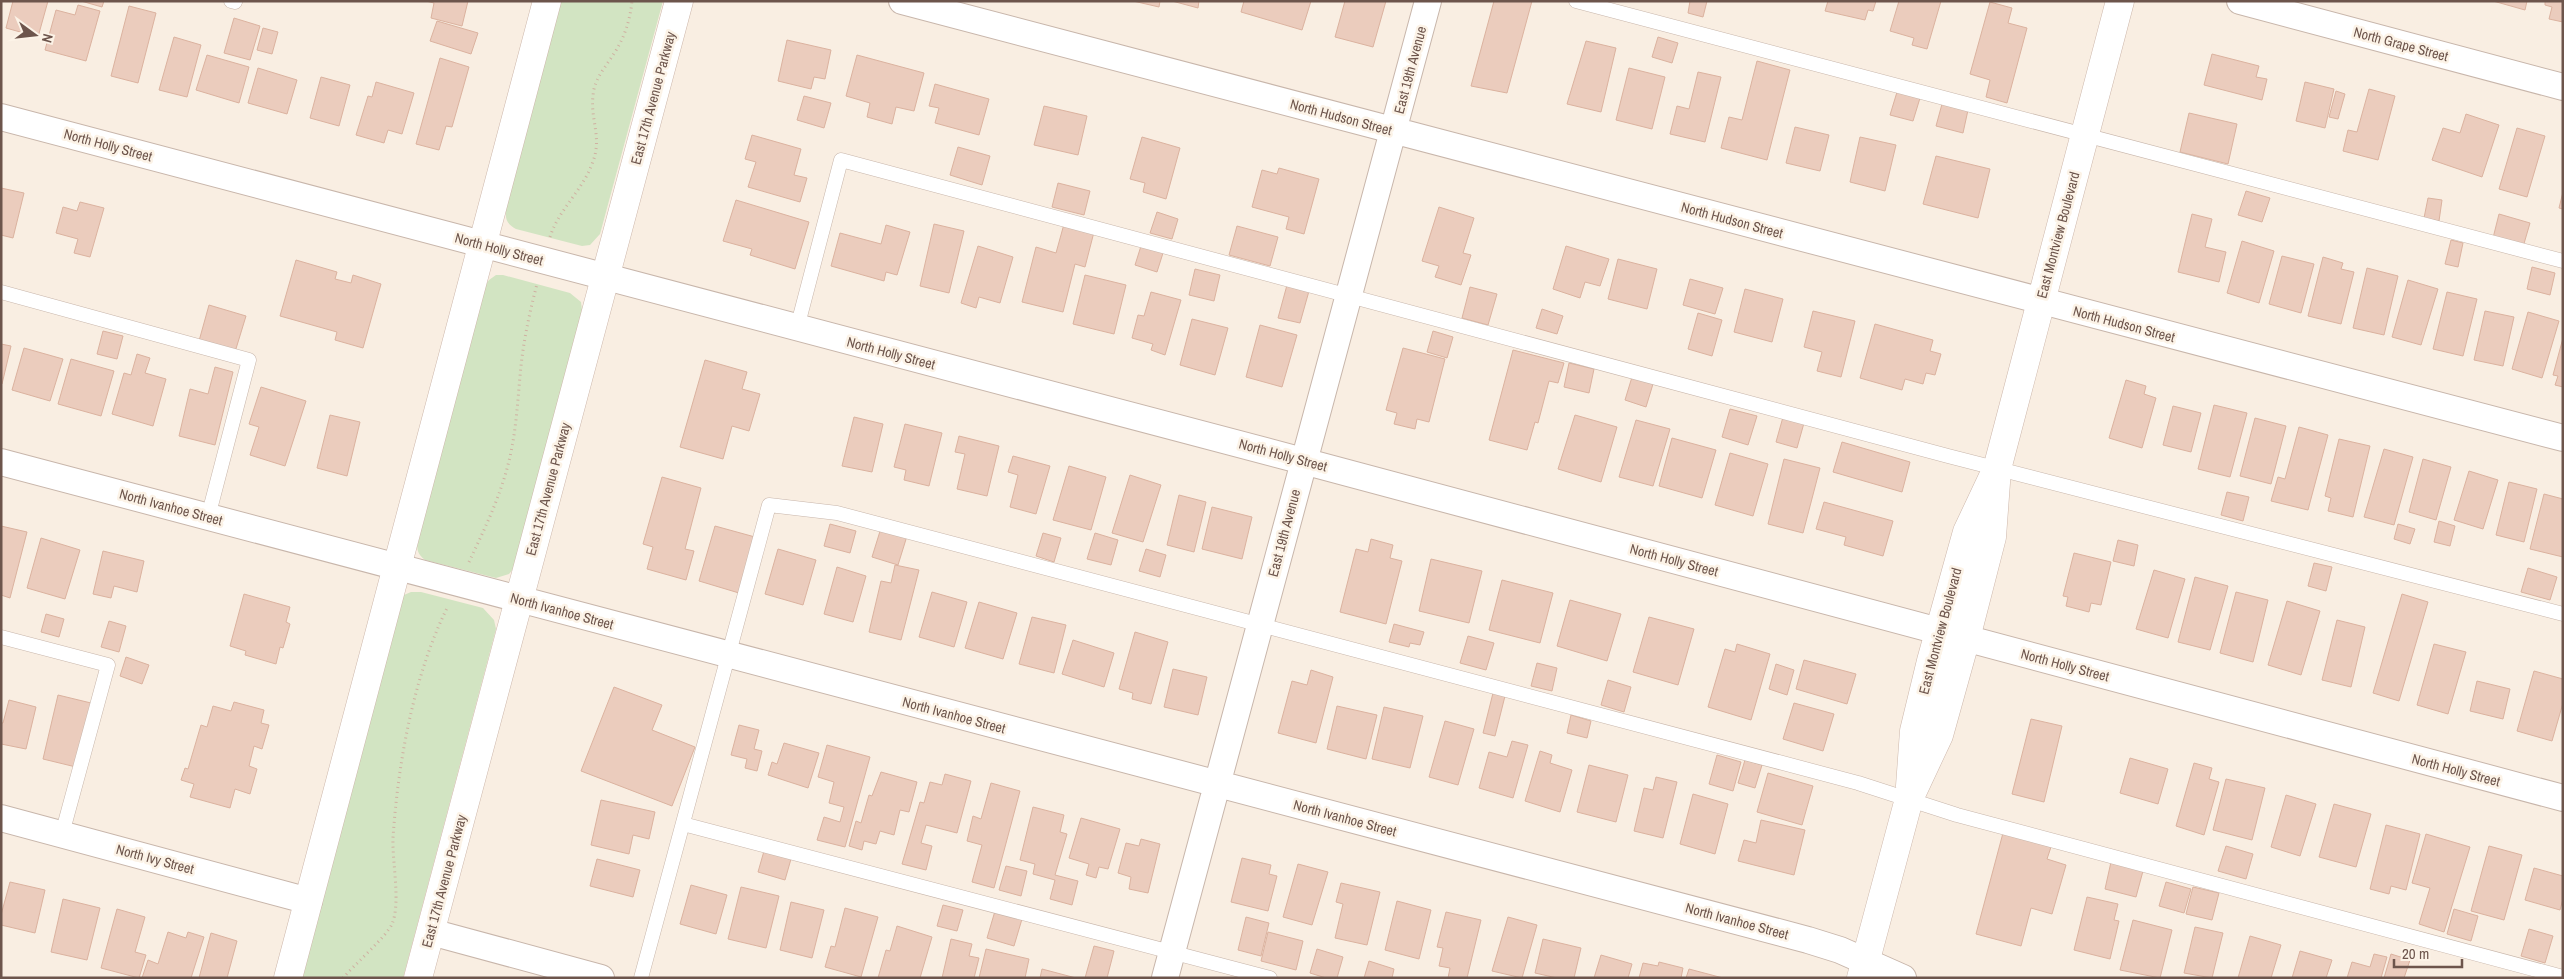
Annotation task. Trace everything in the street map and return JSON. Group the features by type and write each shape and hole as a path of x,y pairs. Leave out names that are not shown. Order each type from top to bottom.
{"main road":[{"path":"288,978 547,1"},
{"name":"East 17th Avenue Parkway","path":"418,978 679,1"},
{"name":"East Montview Boulevard","path":"1863,970 1909,799 1939,735 1966,638 1992,537 1997,469 2120,1"},
{"name":"East Montview Boulevard","path":"1909,799 1914,731 1940,631 1967,532 1997,469"}],"street":[{"name":"North Hudson Street","path":"902,1 2040,302 2563,438"},
{"name":"East 19th Avenue","path":"1165,978 1428,1"},
{"name":"North Grape Street","path":"2240,1 2563,87"},
{"name":"North Holly Street","path":"1,117 1304,461 2563,798"},
{"name":"North Ivanhoe Street","path":"1,462 728,656 1808,940 1863,970 1903,978"},
{"name":"North Ivy Street","path":"1,818 309,901"},
{"path":"430,932 601,978"}],"lane":[{"path":"1576,1 2563,261"},
{"path":"797,328 841,160 1997,469 2563,614"},
{"path":"1,292 249,360 208,517"},
{"path":"642,978 770,505 837,513 1259,626 1848,780 1957,815 2563,977"},
{"path":"1,637 108,666 62,834"},
{"path":"683,824 1270,978"}],"path":[{"path":"343,978 392,925 396,906 392,863 394,835 416,690 437,629 460,583 502,487 518,418 521,365 528,315 542,261 561,211 593,163 598,131 593,111 593,95 604,66 613,56 626,32 632,1"}],"green space":[{"path":"561,1 663,1 600,234 590,245 582,246 516,229 507,221 506,216 506,209"},
{"path":"496,275 503,275 570,293 581,302 582,310 514,568 509,574 496,578 425,560 418,551 417,540 484,287"},
{"path":"411,592 421,592 483,608 494,620 496,629 403,978 300,978 398,604 404,595"}],"building":[{"path":"13,1 48,1 38,37 6,28"},
{"path":"81,1 104,1 102,7"},
{"path":"426,1 468,1 462,26 431,18 434,3"},
{"path":"1133,1 1160,1 1159,7"},
{"path":"1172,1 1199,1 1198,8"},
{"path":"1244,1 1311,1 1302,30 1241,12"},
{"path":"1345,1 1386,1 1373,47 1335,37"},
{"path":"1494,1 1532,1 1507,93 1471,86"},
{"path":"1690,1 1707,1 1703,17 1688,13"},
{"path":"1828,1 1876,1 1873,11 1868,10 1865,20 1825,11"},
{"path":"1899,1 1941,1 1927,49 1912,45 1914,38 1890,31"},
{"path":"2493,1 2527,1 2525,10"},
{"path":"2545,1 2563,1 2563,22 2549,19 2552,7 2545,5"},
{"path":"1990,2 2012,8 2008,23 2027,28 2007,103 1986,97 1990,80 1970,74"},
{"path":"78,5 100,11 86,61 45,50 56,10 75,15"},
{"path":"129,6 156,13 138,83 111,76"},
{"path":"234,18 260,26 250,60 224,53"},
{"path":"437,21 478,33 471,54 430,41"},
{"path":"263,28 278,32 272,54 257,50"},
{"path":"174,37 201,45 187,97 159,90"},
{"path":"1658,37 1678,43 1672,63 1652,57"},
{"path":"787,40 831,50 825,79 814,77 811,89 778,81"},
{"path":"1586,41 1616,48 1601,112 1567,104"},
{"path":"2212,54 2259,66 2256,77 2267,79 2262,100 2204,85"},
{"path":"207,55 249,67 239,103 196,90"},
{"path":"857,55 924,73 914,111 896,107 892,124 867,117 870,103 846,96"},
{"path":"440,58 469,67 452,127 446,126 439,150 416,144"},
{"path":"1757,61 1790,70 1767,160 1721,148 1729,117 1742,120"},
{"path":"258,68 297,80 287,114 248,103"},
{"path":"1629,68 1665,77 1652,129 1616,120"},
{"path":"1698,72 1721,77 1705,142 1670,134 1677,106 1689,109"},
{"path":"321,77 350,85 339,126 310,118"},
{"path":"376,82 414,93 402,134 388,130 384,143 356,135 368,96 372,97"},
{"path":"2305,82 2334,89 2325,128 2296,121"},
{"path":"935,84 989,99 979,135 935,123 939,108 929,106"},
{"path":"2369,89 2395,96 2378,160 2343,151 2348,130 2357,132"},
{"path":"2336,91 2345,94 2338,119 2329,117"},
{"path":"1897,92 1920,98 1913,121 1890,115"},
{"path":"804,96 831,103 824,128 797,120"},
{"path":"1942,104 1968,110 1963,133 1936,126"},
{"path":"1044,106 1087,116 1078,155 1034,145"},
{"path":"2189,113 2237,124 2228,164 2180,152"},
{"path":"2466,114 2499,125 2482,177 2432,160 2443,128 2460,133"},
{"path":"1795,127 1829,135 1820,171 1786,163"},
{"path":"2517,128 2545,136 2527,197 2499,189"},
{"path":"752,135 801,149 794,175 807,178 800,202 748,187 756,162 745,159"},
{"path":"1142,137 1180,148 1166,199 1143,192 1145,183 1130,179"},
{"path":"1860,137 1896,145 1885,191 1850,182"},
{"path":"958,147 990,156 982,185 950,175"},
{"path":"1936,156 1990,169 1978,218 1923,204"},
{"path":"1279,168 1319,179 1304,234 1286,229 1289,217 1252,207 1262,170 1277,174"},
{"path":"1058,183 1090,191 1084,215 1052,207"},
{"path":"1,188 24,193 13,238 1,235"},
{"path":"2246,191 2270,198 2262,222 2238,215"},
{"path":"2563,192 2563,209 2559,208"},
{"path":"2428,198 2442,200 2439,221 2424,218"},
{"path":"736,200 809,222 795,269 750,255 752,249 723,241"},
{"path":"80,202 104,208 90,257 74,253 78,239 56,233 63,207 77,211"},
{"path":"1439,207 1474,218 1463,253 1471,255 1461,285 1435,277 1439,266 1422,261"},
{"path":"1157,212 1178,219 1172,239 1150,233"},
{"path":"2192,214 2212,219 2205,247 2226,252 2219,282 2178,272"},
{"path":"2499,214 2530,223 2523,247 2493,238"},
{"path":"934,224 964,231 949,293 920,286"},
{"path":"1064,224 1094,232 1085,267 1075,264 1063,312 1022,302 1036,247 1056,253"},
{"path":"886,225 910,232 897,275 886,272 884,281 831,266 840,233 881,244"},
{"path":"1237,226 1278,237 1270,266 1229,255"},
{"path":"2451,240 2463,243 2458,267 2445,264"},
{"path":"2242,241 2274,251 2259,303 2227,293"},
{"path":"978,246 1013,257 1000,303 979,297 976,308 961,303"},
{"path":"1141,246 1163,253 1157,272 1135,265"},
{"path":"1566,246 1609,259 1600,286 1585,282 1580,298 1553,289"},
{"path":"2282,256 2314,264 2301,313 2269,304"},
{"path":"2323,257 2343,263 2341,269 2354,272 2341,324 2308,316"},
{"path":"1618,259 1657,269 1647,309 1608,299"},
{"path":"296,260 337,272 335,279 351,283 353,275 381,284 363,348 335,340 337,332 280,316"},
{"path":"2532,267 2555,273 2550,295 2527,289"},
{"path":"2367,268 2398,276 2384,335 2353,328"},
{"path":"1195,269 1220,275 1214,301 1189,295"},
{"path":"1085,275 1126,285 1114,334 1073,324"},
{"path":"1690,279 1723,288 1715,314 1683,305"},
{"path":"2408,280 2438,289 2421,345 2392,337"},
{"path":"1287,285 1309,291 1300,323 1278,318"},
{"path":"1470,287 1497,294 1488,325 1462,318"},
{"path":"1745,289 1783,299 1772,342 1734,332"},
{"path":"1151,292 1181,300 1165,355 1151,350 1153,344 1132,338 1138,315 1144,316"},
{"path":"2447,292 2477,299 2463,356 2433,349"},
{"path":"209,305 246,316 235,352 199,341"},
{"path":"1542,309 1563,316 1557,334 1536,328"},
{"path":"1813,311 1855,321 1841,377 1817,371 1822,352 1804,347"},
{"path":"2485,311 2514,317 2503,366 2474,360"},
{"path":"2528,312 2559,321 2542,378 2512,369"},
{"path":"1698,313 1722,320 1712,356 1688,349"},
{"path":"1192,319 1228,328 1215,375 1180,365"},
{"path":"1875,324 1933,340 1930,351 1941,354 1935,375 1926,373 1923,384 1905,379 1902,390 1860,378"},
{"path":"1260,325 1297,335 1282,387 1246,377"},
{"path":"103,331 123,336 117,359 97,354"},
{"path":"1433,331 1453,337 1447,358 1427,352"},
{"path":"2563,338 2563,387 2555,385 2558,376 2553,375"},
{"path":"1,344 11,346 2,384 1,384"},
{"path":"24,348 63,359 50,401 12,390"},
{"path":"1403,348 1445,359 1429,422 1417,419 1415,429 1394,424 1397,413 1386,410"},
{"path":"1513,350 1564,363 1558,383 1549,381 1538,423 1535,422 1527,450 1489,440"},
{"path":"137,354 150,358 145,373 166,379 153,426 112,414 124,373 131,375"},
{"path":"71,359 114,371 101,416 58,404"},
{"path":"705,360 747,372 742,389 760,394 749,431 732,426 723,459 680,447"},
{"path":"1569,363 1594,369 1589,393 1564,387"},
{"path":"215,367 233,372 215,445 179,436 190,389 208,394"},
{"path":"1632,377 1653,384 1646,407 1625,400"},
{"path":"2126,380 2146,386 2144,394 2156,398 2142,448 2109,438"},
{"path":"261,387 306,401 285,466 250,455 259,427 249,424"},
{"path":"2214,405 2247,413 2230,477 2198,469"},
{"path":"2173,406 2201,413 2191,452 2163,445"},
{"path":"1730,409 1757,416 1748,445 1722,437"},
{"path":"330,415 360,422 347,476 317,468"},
{"path":"1575,415 1617,427 1601,482 1558,469"},
{"path":"854,417 883,424 872,472 842,466"},
{"path":"1783,417 1804,423 1797,448 1776,442"},
{"path":"2255,418 2286,426 2271,484 2240,476"},
{"path":"1636,420 1670,429 1653,486 1619,477"},
{"path":"905,424 942,433 929,486 904,480 906,470 894,467"},
{"path":"2299,427 2328,435 2308,510 2271,501 2278,477 2285,479"},
{"path":"959,436 999,446 987,496 957,489 965,454 955,452"},
{"path":"1672,438 1716,450 1702,498 1659,486"},
{"path":"2339,439 2370,446 2353,517 2328,511 2331,498 2325,496"},
{"path":"1842,442 1910,462 1902,492 1833,472"},
{"path":"2384,449 2413,457 2394,525 2364,517"},
{"path":"1730,453 1768,464 1753,516 1715,505"},
{"path":"1013,456 1050,466 1036,514 1010,507 1018,475 1008,472"},
{"path":"1784,459 1820,468 1803,533 1768,524"},
{"path":"2423,459 2451,467 2436,520 2409,512"},
{"path":"1069,466 1106,477 1091,530 1053,520"},
{"path":"2469,471 2498,480 2483,529 2454,520"},
{"path":"1130,475 1161,485 1143,542 1112,533"},
{"path":"662,477 701,488 685,549 694,551 686,580 647,569 653,547 643,544"},
{"path":"2509,482 2537,489 2524,542 2496,535"},
{"path":"2227,492 2249,497 2243,521 2221,515"},
{"path":"2544,494 2563,499 2563,557 2530,549"},
{"path":"1179,495 1206,502 1194,552 1167,545"},
{"path":"1824,502 1893,521 1883,556 1844,545 1846,537 1816,529"},
{"path":"1212,507 1252,517 1242,559 1202,549"},
{"path":"2439,521 2455,526 2450,546 2434,542"},
{"path":"830,524 856,531 850,553 824,546"},
{"path":"2398,524 2415,529 2410,544 2394,539"},
{"path":"1,526 27,532 10,598 1,595"},
{"path":"715,526 755,537 739,593 699,581"},
{"path":"881,528 907,536 898,565 872,557"},
{"path":"1043,533 1061,538 1054,562 1036,556"},
{"path":"1095,533 1118,540 1111,565 1087,559"},
{"path":"41,538 80,550 65,599 27,588"},
{"path":"1371,539 1393,545 1390,558 1402,561 1386,624 1340,612 1356,549 1368,552"},
{"path":"2118,540 2138,545 2134,566 2113,561"},
{"path":"778,549 816,560 803,605 765,594"},
{"path":"1146,549 1166,555 1160,577 1139,571"},
{"path":"103,551 144,561 137,592 114,586 111,598 93,594"},
{"path":"2074,553 2111,562 2101,605 2091,603 2089,612 2066,606 2068,597 2063,596"},
{"path":"1431,559 1482,571 1469,623 1419,611"},
{"path":"2314,563 2332,567 2326,591 2308,586"},
{"path":"895,565 919,570 901,640 869,632 881,581 891,583"},
{"path":"837,567 866,576 853,622 824,614"},
{"path":"2528,568 2557,577 2550,600 2521,592"},
{"path":"2154,570 2185,579 2168,638 2136,629"},
{"path":"2195,577 2228,586 2210,650 2178,642"},
{"path":"1502,580 1553,593 1540,643 1489,630"},
{"path":"932,592 967,602 954,647 919,637"},
{"path":"2236,592 2268,600 2253,662 2220,653"},
{"path":"244,594 290,607 286,622 290,624 283,648 280,647 276,664 245,655 246,651 230,646"},
{"path":"2402,594 2428,602 2399,701 2373,693"},
{"path":"1570,600 1621,614 1607,661 1557,646"},
{"path":"2287,601 2320,611 2301,675 2268,665"},
{"path":"979,602 1017,613 1003,659 965,648"},
{"path":"46,614 64,619 59,637 41,632"},
{"path":"1032,617 1066,625 1054,673 1019,664"},
{"path":"1649,617 1694,629 1678,685 1633,672"},
{"path":"2337,620 2365,627 2351,687 2322,680"},
{"path":"109,621 126,626 119,652 101,647"},
{"path":"1394,624 1424,632 1420,645 1410,643 1409,647 1389,642"},
{"path":"1135,632 1168,642 1151,704 1132,699 1133,693 1119,689"},
{"path":"1468,636 1494,643 1486,670 1460,663"},
{"path":"1073,640 1114,653 1104,687 1062,674"},
{"path":"1737,644 1770,654 1751,720 1708,707 1725,649 1735,652"},
{"path":"2434,644 2466,652 2448,714 2417,705"},
{"path":"126,657 149,665 142,684 120,676"},
{"path":"1804,660 1856,674 1847,704 1796,689"},
{"path":"1537,663 1557,668 1552,691 1531,686"},
{"path":"1776,664 1794,670 1787,695 1769,689"},
{"path":"1173,669 1207,677 1198,715 1164,707"},
{"path":"1311,670 1333,677 1316,743 1278,733 1292,681 1307,685"},
{"path":"2534,671 2563,679 2563,703 2552,741 2517,731"},
{"path":"1608,680 1631,687 1624,712 1601,705"},
{"path":"2477,681 2510,689 2503,719 2470,711"},
{"path":"614,687 662,705 652,730 695,747 672,806 581,771"},
{"path":"1493,693 1505,696 1495,736 1483,733"},
{"path":"58,695 91,703 76,767 43,759"},
{"path":"9,700 36,707 26,749 1,744 1,723 3,723"},
{"path":"234,702 264,710 261,723 269,725 262,749 254,746 249,766 257,769 250,794 235,789 230,808 190,797 194,784 181,780 185,768 188,769 201,725 207,727 213,706 231,711"},
{"path":"1794,703 1834,714 1823,751 1783,739"},
{"path":"1337,706 1377,715 1366,759 1327,749"},
{"path":"1384,707 1423,716 1410,768 1372,759"},
{"path":"1571,715 1591,721 1587,738 1567,733"},
{"path":"2031,719 2062,726 2044,802 2012,794"},
{"path":"1445,721 1474,729 1458,785 1429,777"},
{"path":"739,725 759,730 754,749 762,751 757,771 745,768 747,759 731,755"},
{"path":"1512,741 1528,745 1513,798 1479,788 1489,752 1507,757"},
{"path":"784,743 819,753 808,788 768,775 772,762 777,764"},
{"path":"827,745 870,757 845,847 817,840 824,817 840,822 844,807 829,803 834,782 818,777"},
{"path":"1540,751 1552,755 1550,763 1572,770 1560,812 1525,801"},
{"path":"1717,755 1741,762 1733,791 1709,784"},
{"path":"2130,758 2168,769 2158,804 2120,793"},
{"path":"1745,760 1762,765 1755,788 1738,783"},
{"path":"2194,763 2212,768 2209,779 2219,782 2204,835 2176,826"},
{"path":"1589,765 1628,775 1616,822 1577,812"},
{"path":"881,772 917,782 909,812 900,810 894,835 880,831 876,844 864,841 862,850 849,846 856,821 861,823 869,795 872,796"},
{"path":"1768,773 1813,786 1802,825 1757,812"},
{"path":"945,774 971,781 957,833 926,825 921,843 932,846 926,870 902,864 920,802 924,803 930,782 942,785"},
{"path":"1656,777 1677,782 1663,838 1634,831 1644,788 1653,790"},
{"path":"2226,779 2265,788 2252,840 2213,830"},
{"path":"991,783 1020,791 994,888 972,882 982,845 967,841 973,816 981,819"},
{"path":"1693,794 1728,804 1715,854 1680,844"},
{"path":"2286,795 2316,804 2300,856 2271,847"},
{"path":"601,800 655,812 649,839 633,835 629,854 591,845"},
{"path":"2334,804 2371,814 2356,867 2319,857"},
{"path":"1033,807 1064,815 1060,832 1067,834 1055,875 1078,881 1072,905 1050,899 1055,880 1033,874 1035,864 1020,860"},
{"path":"1081,818 1120,829 1108,869 1099,867 1096,878 1086,875 1089,864 1069,858"},
{"path":"1761,820 1805,830 1794,875 1738,861 1744,840 1756,843"},
{"path":"2386,825 2420,834 2406,890 2391,886 2389,894 2370,889"},
{"path":"2003,833 2051,847 2047,859 2066,865 2052,914 2031,908 2021,946 1976,934"},
{"path":"2426,834 2470,847 2444,932 2419,924 2430,888 2412,883"},
{"path":"1141,839 1160,844 1148,893 1129,889 1131,877 1118,873 1126,843 1139,846"},
{"path":"2226,846 2253,854 2246,879 2218,871"},
{"path":"2489,846 2522,855 2504,920 2471,911"},
{"path":"764,851 791,859 785,880 758,872"},
{"path":"1242,858 1271,865 1269,874 1277,876 1268,911 1231,902"},
{"path":"597,859 640,870 633,897 590,886"},
{"path":"2111,862 2143,871 2136,897 2105,889"},
{"path":"1298,864 1328,872 1312,925 1283,917"},
{"path":"1006,866 1027,871 1021,896 999,890"},
{"path":"2534,868 2563,876 2563,899 2560,910 2525,900"},
{"path":"10,882 45,890 35,933 1,925 1,915"},
{"path":"2166,882 2191,889 2184,913 2159,906"},
{"path":"1341,883 1380,892 1367,945 1335,938 1343,904 1336,902"},
{"path":"691,885 727,895 716,934 680,924"},
{"path":"741,887 779,896 766,948 728,939"},
{"path":"2193,887 2219,893 2212,920 2186,914"},
{"path":"2087,897 2118,904 2114,920 2119,921 2110,959 2074,950"},
{"path":"63,899 100,908 87,960 51,952"},
{"path":"1397,901 1431,910 1419,959 1385,950"},
{"path":"791,902 824,910 812,958 780,950"},
{"path":"943,905 963,910 957,931 937,926"},
{"path":"845,908 878,917 861,977 825,967 831,946 835,947"},
{"path":"117,909 145,917 135,952 146,955 139,978 101,968"},
{"path":"2454,909 2478,916 2471,941 2447,934"},
{"path":"995,911 1022,919 1014,946 987,938"},
{"path":"1446,912 1481,920 1467,978 1448,978 1450,968 1439,966 1443,948 1437,947"},
{"path":"1246,917 1269,923 1261,956 1238,950"},
{"path":"1508,917 1537,925 1522,978 1492,971"},
{"path":"2133,920 2172,930 2160,978 2120,970"},
{"path":"897,926 932,937 920,978 878,978 886,950 890,951"},
{"path":"2195,927 2223,933 2212,978 2184,973"},
{"path":"2529,929 2553,936 2545,963 2521,956"},
{"path":"168,932 186,938 188,932 204,937 191,978 142,978 148,960 158,964"},
{"path":"1268,932 1303,941 1296,970 1261,961"},
{"path":"211,933 237,941 227,978 199,978"},
{"path":"2250,936 2281,945 2271,978 2238,978"},
{"path":"951,939 972,944 969,956 979,958 974,978 942,978"},
{"path":"1543,939 1581,948 1574,978 1557,978 1535,973"},
{"path":"1094,946 1114,951 1107,978 1085,978"},
{"path":"986,949 1029,959 1025,978 979,978"},
{"path":"1317,949 1343,957 1337,978 1326,978 1310,973"},
{"path":"2300,951 2332,960 2326,978 2292,978"},
{"path":"2374,954 2387,957 2381,978 2347,978 2352,962 2370,967"},
{"path":"2391,954 2410,960 2404,978 2384,978"},
{"path":"1601,955 1632,964 1628,978 1594,978"},
{"path":"1369,961 1394,969 1392,978 1364,978"},
{"path":"1659,962 1683,968 1681,978 1639,978 1643,963 1658,966"},
{"path":"1042,969 1076,978 1040,978"},
{"path":"1689,969 1723,978 1686,978"}]}
